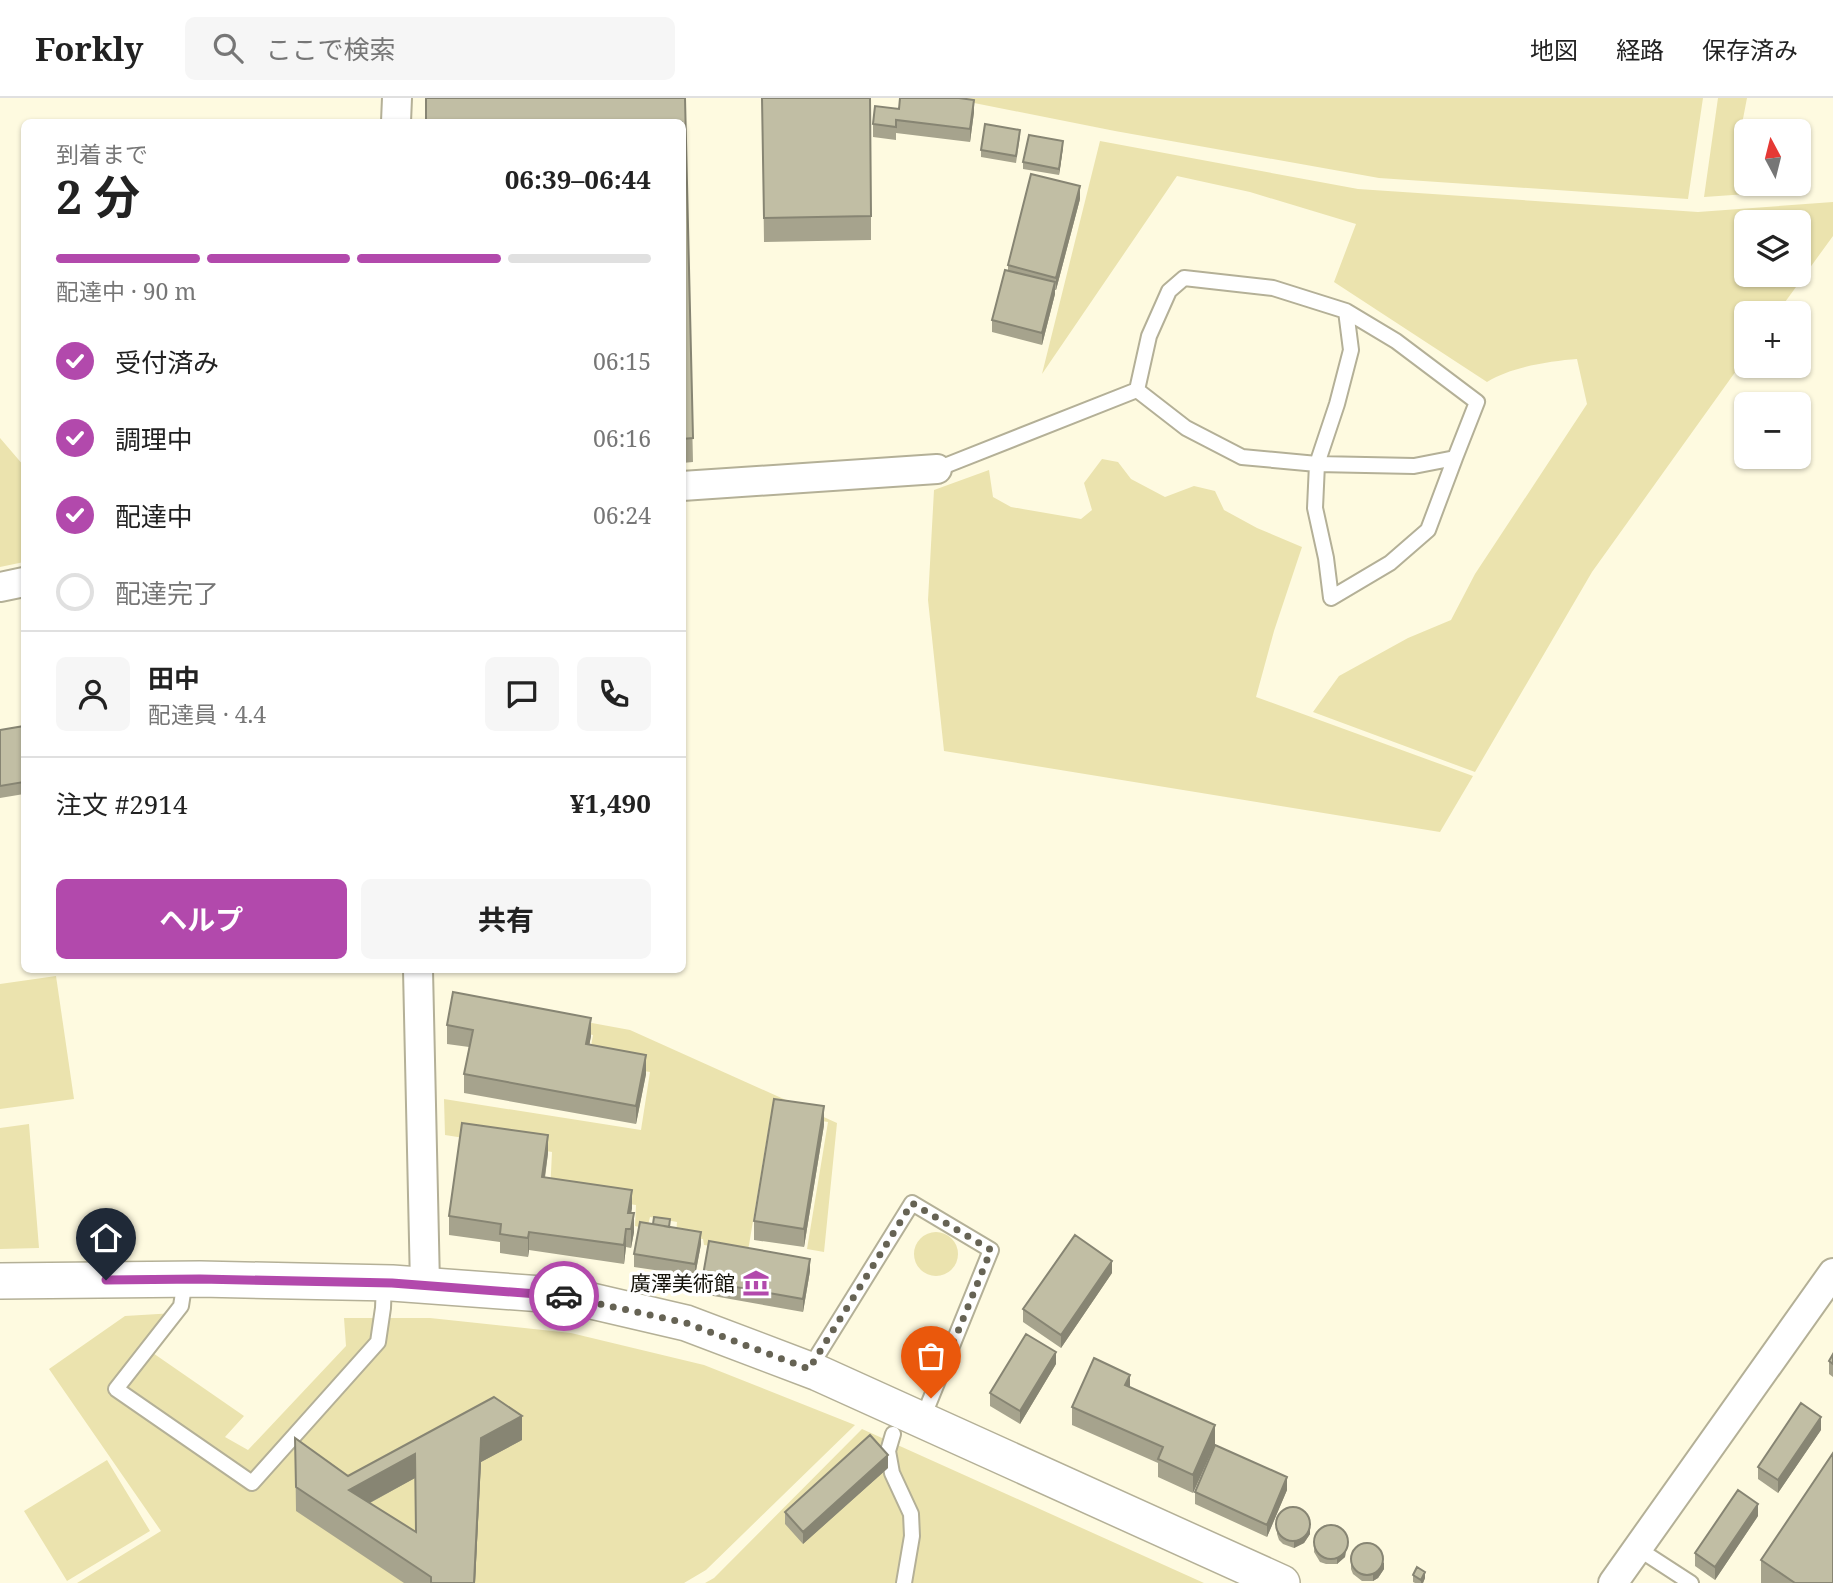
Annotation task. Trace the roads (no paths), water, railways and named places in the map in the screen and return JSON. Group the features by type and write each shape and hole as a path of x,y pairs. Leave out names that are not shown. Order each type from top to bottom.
{"street":[{"path":"396,119 397,98"},
{"path":"686,486 937,468"},
{"path":"0,587 21,583"},
{"path":"418,973 425,1285"},
{"path":"1613,1583 1833,1273"},
{"path":"0,1281 185,1279 425,1285 570,1296 686,1323 809,1369 908,1427 1282,1583"}],"lane":[{"path":"1137,390 1149,336 1169,290 1184,278 1273,288 1346,311 1396,341 1477,402 1428,530 1390,563 1331,598 1315,508 1317,464 1351,350 1346,311"},
{"path":"1137,390 1186,428 1242,457 1317,464 1414,466 1455,458"},
{"path":"937,468 1137,390"},
{"path":"809,1369 912,1203 991,1250 908,1427 888,1451 892,1473 911,1514 912,1536 904,1583"},
{"path":"185,1279 181,1306 116,1389 252,1483 378,1342 384,1283"},
{"path":"1637,1548 1691,1583"}],"place":[{"name":"廣澤美術館","path":"756,1283"}]}
